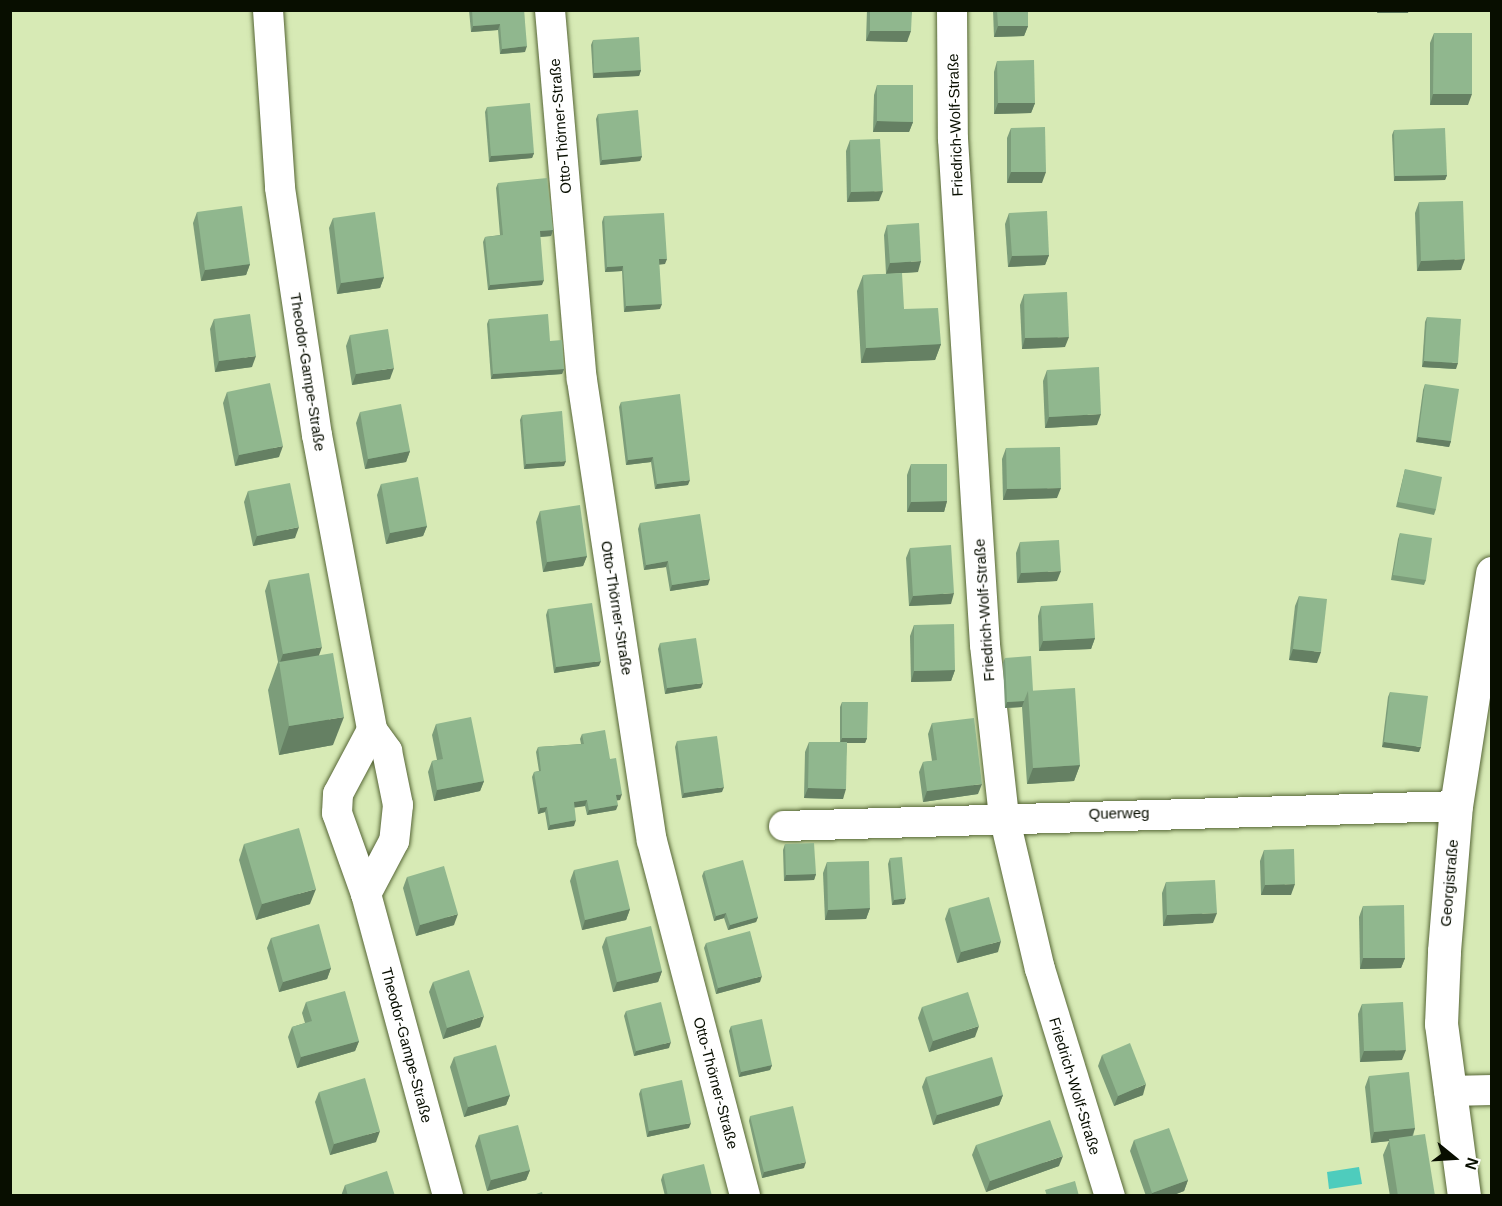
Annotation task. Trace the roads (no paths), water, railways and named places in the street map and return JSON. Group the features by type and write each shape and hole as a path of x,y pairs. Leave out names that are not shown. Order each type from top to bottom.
{"street":[{"name":"Theodor-Gampe-Straße","path":"268,10 282,200 317,435 372,730 387,751 399,805 394,840 366,894"},
{"name":"Otto-Thörner-Straße","path":"550,10 582,380 652,841 745,1196"},
{"name":"Friedrich-Wolf-Straße","path":"952,10 953,139 985,645 1004,816 1040,969 1110,1196"},
{"name":"Georgistraße","path":"1464,1196 1441,1024 1456,806 1491,573"},
{"name":"Theodor-Gampe-Straße","path":"372,730 338,794 337,813 366,894 448,1196"},
{"name":"Querweg","path":"784,826 1004,816 1456,806"},
{"path":"1449,1091 1491,1090"}],"water":[{"path":"1359,1167 1362,1184 1329,1189 1327,1172"}]}
